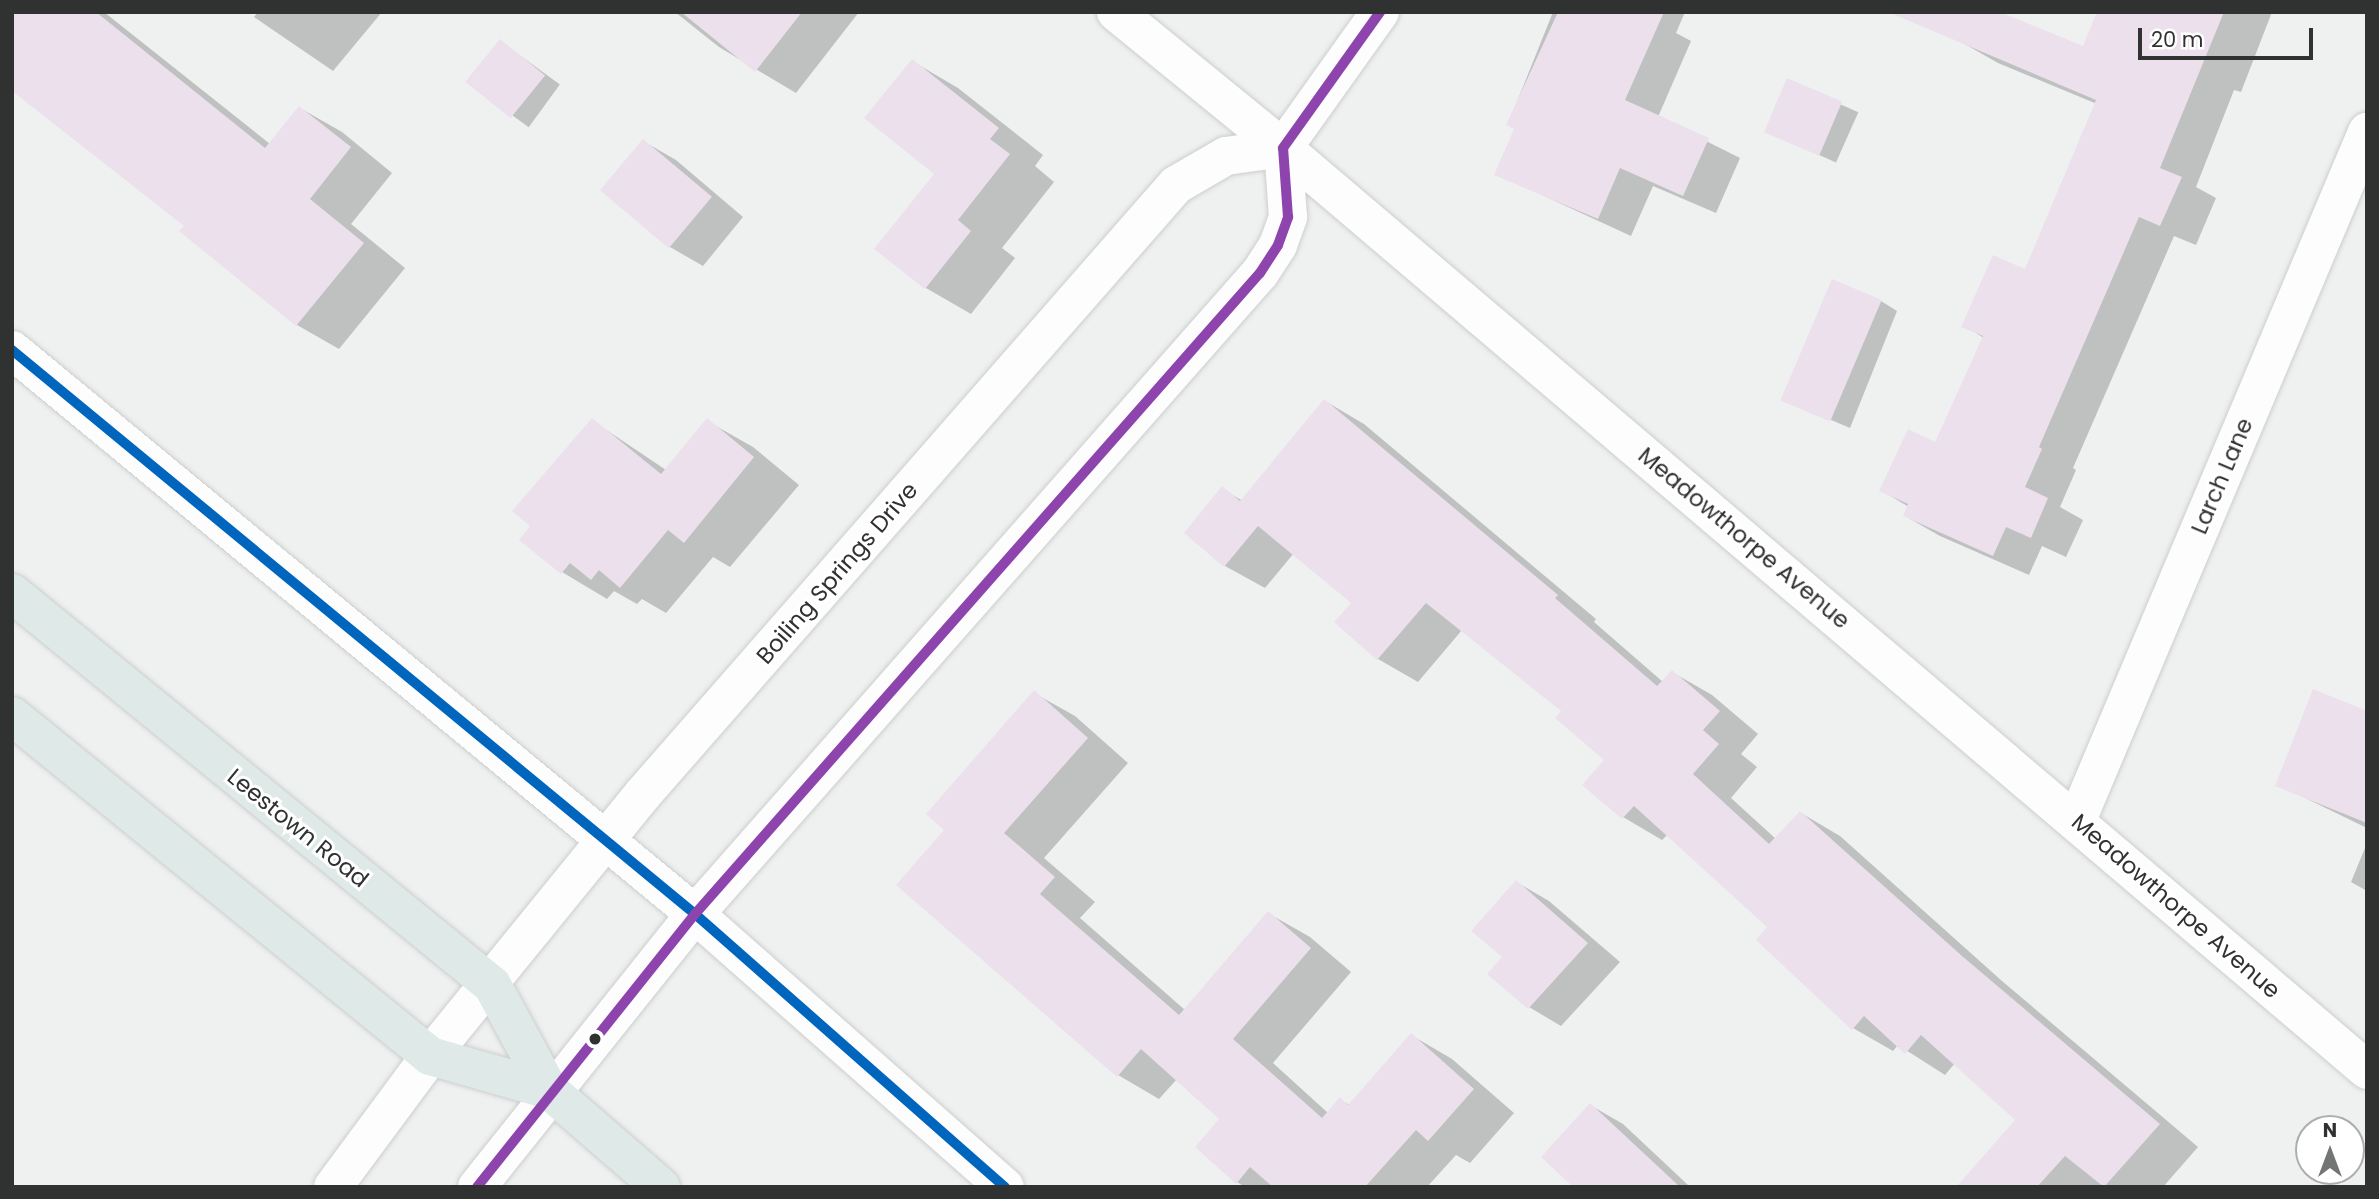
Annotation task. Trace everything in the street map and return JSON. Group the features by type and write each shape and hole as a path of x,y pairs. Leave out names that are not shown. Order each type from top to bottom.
{"main road":[{"name":"Leestown Road","path":"12,593 492,985 550,1090 661,1187"},
{"name":"Leestown Road","path":"12,716 430,1056 550,1090"}],"street":[{"name":"Meadowthorpe Avenue","path":"1116,12 1283,148 2077,820 2367,1070"},
{"path":"477,1187 550,1090 695,914 1260,273 1288,217 1283,148 1380,12"},
{"name":"Larch Lane","path":"2077,820 2367,132"},
{"name":"Boiling Springs Drive","path":"333,1187 430,1056 492,985 606,842 1176,185 1226,156 1283,148"},
{"path":"12,350 695,914 1005,1187"}],"building":[{"path":"12,12 96,12 265,148 299,106 351,147 310,199 364,243 296,326 179,231 184,226 12,91"},
{"path":"681,12 802,12 755,72"},
{"path":"1558,12 1664,12 1625,100 1709,138 1683,196 1620,168 1598,219 1494,175 1514,129 1506,125"},
{"path":"1888,12 2000,12 2083,46 2097,12 2224,12 2160,168 2182,177 2160,226 2139,217 2039,447 2042,449 2025,487 2048,498 2031,538 2006,527 1993,556 1903,516 1908,504 1879,491 1908,429 1935,442 1983,336 1961,327 1993,255 2025,269 2096,100"},
{"path":"500,39 545,76 510,118 465,82"},
{"path":"912,59 999,128 990,139 1010,154 958,220 971,231 925,289 874,249 934,174 864,118"},
{"path":"1787,78 1842,101 1819,156 1764,132"},
{"path":"643,139 712,197 669,248 600,190"},
{"path":"1832,279 1882,300 1830,422 1780,401"},
{"path":"1324,399 1558,595 1555,598 1657,686 1672,670 1720,711 1703,730 1719,744 1693,774 1769,844 1800,811 1962,956 2160,1124 2104,1187 2065,1156 2037,1187 1956,1187 2015,1120 1921,1035 1905,1054 1864,1016 1852,1030 1756,940 1767,927 1634,806 1622,819 1582,785 1604,760 1555,718 1561,711 1426,603 1377,660 1334,622 1351,603 1258,526 1224,567 1184,533 1222,486 1240,501"},
{"path":"592,418 661,474 707,418 754,457 684,543 668,530 620,588 599,570 591,580 570,563 561,574 519,540 530,526 512,511"},
{"path":"2313,689 2367,711 2367,823 2275,786"},
{"path":"1034,690 1088,738 1004,833 1055,877 1040,894 1179,1015 1268,911 1311,948 1233,1039 1322,1118 1340,1097 1348,1105 1411,1033 1474,1089 1428,1141 1416,1130 1365,1187 1273,1187 1250,1167 1236,1184 1195,1147 1219,1119 1141,1049 1117,1077 896,885 944,830 926,814"},
{"path":"1516,880 1588,943 1528,1009 1487,974 1502,957 1471,931"},
{"path":"1590,1103 1680,1187 1573,1187 1541,1157"}],"transit line":[{"path":"477,1187 695,914 1260,273 1278,245 1288,217 1283,148 1380,12"},
{"path":"12,350 695,914 1005,1187"}]}
